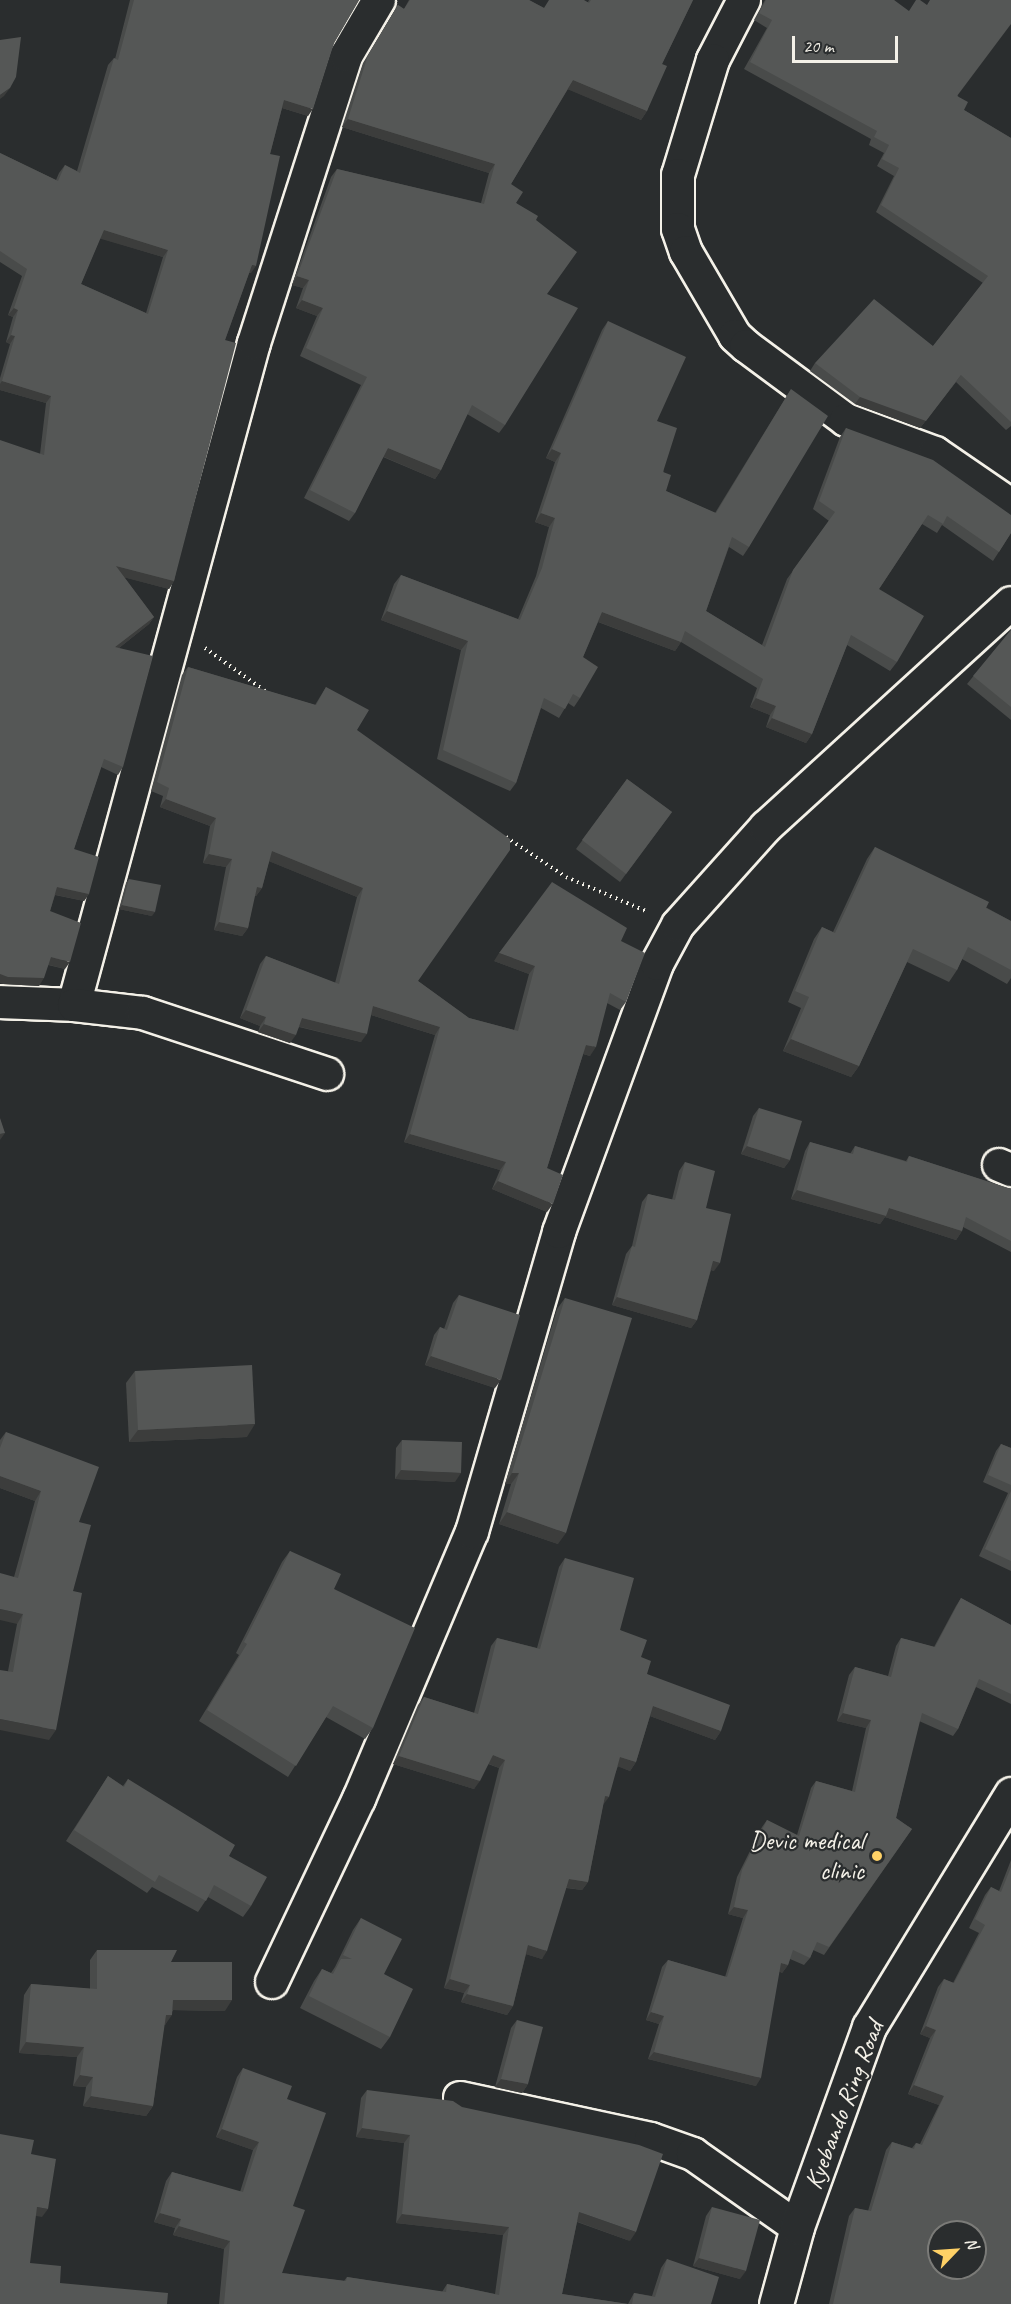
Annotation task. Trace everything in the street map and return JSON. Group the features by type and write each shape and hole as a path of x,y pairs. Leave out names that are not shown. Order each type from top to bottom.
{"street":[{"path":"74,1005 172,634 254,343 346,56 379,0"},
{"path":"744,0 713,60 678,175 678,229 686,252 735,336 746,346 846,420 935,453 1011,505"},
{"path":"272,1982 359,1799 472,1532 560,1232 657,964 678,926 766,827 1011,603"},
{"path":"0,1002 74,1005 143,1013 327,1074"},
{"name":"Kyebando Ring Road","path":"776,2304 797,2227 869,2027 1011,1794"},
{"path":"460,2098 651,2139 693,2154 797,2227"}],"path":[{"path":"172,634 206,649 269,694"},
{"path":"499,832 566,877 678,926"}],"building":[{"path":"134,0 359,0 334,43 313,109 284,100 270,154 280,156 256,266 252,265 225,340 236,343 174,581 116,566 154,617 115,647 153,656 123,767 104,759 74,849 99,857 89,894 57,887 50,911 81,923 70,962 51,957 44,978 8,977 0,974 0,440 44,455 51,396 2,381 15,336 11,335 18,310 14,308 27,269 0,251 0,153 58,181 65,165 80,173 114,58 118,60","holes":["104,230 168,250 148,314 81,284"]},
{"path":"410,0 529,0 544,8 549,0 584,0 589,3 591,0 693,0 662,64 667,66 647,111 573,80 511,184 523,192 516,203 538,216 536,220 577,252 547,294 578,308 505,425 472,405 441,470 388,448 355,513 310,490 367,377 306,348 323,308 302,300 309,280 297,276 337,169 484,204 495,164 348,119 368,55 398,5 404,9"},
{"path":"766,0 894,0 909,11 916,0 927,5 930,0 1011,0 1011,24 957,96 968,102 964,110 1011,138 1011,422 961,375 926,421 860,397 815,363 874,299 933,346 988,276 881,205 899,168 882,159 889,145 874,137 877,131 750,62 772,20 759,13"},
{"path":"21,37 16,77 10,88 0,95 0,40"},
{"path":"608,321 686,357 657,421 677,428 663,472 671,475 666,491 716,513 791,389 828,416 749,547 732,537 706,611 765,647 793,570 835,512 819,501 846,428 933,460 1011,515 1011,533 999,552 947,516 943,524 928,515 879,589 924,616 897,662 851,635 812,734 772,718 776,706 756,698 763,679 685,631 681,642 602,612 583,657 598,667 580,698 573,694 565,709 544,698 516,783 443,750 468,641 387,611 401,575 520,620 542,568 555,518 541,513 561,453 552,449"},
{"path":"1011,630 1011,707 973,676"},
{"path":"188,667 316,705 326,687 369,710 357,730 510,839 510,850 418,981 469,1018 518,1031 535,966 499,953 552,882 627,928 621,941 645,953 626,1002 610,993 596,1047 586,1045 547,1168 563,1175 553,1204 498,1181 506,1162 410,1134 440,1027 373,1006 367,1034 302,1018 296,1035 264,1024 266,1017 246,1010 266,956 339,984 363,888 272,851 262,888 257,887 248,928 219,922 232,859 209,854 216,818 166,799 169,788 157,782"},
{"path":"627,779 672,812 626,874 582,840"},
{"path":"875,847 989,902 986,908 1011,921 1011,970 968,947 957,970 913,949 859,1066 791,1039 809,997 795,991 822,927 835,933"},
{"path":"129,879 161,885 155,912 122,905"},
{"path":"759,1108 802,1121 790,1160 747,1146"},
{"path":"0,1118 5,1133 0,1134"},
{"path":"810,1142 853,1154 855,1146 907,1162 909,1156 1011,1189 1011,1241 966,1217 962,1231 889,1208 886,1216 797,1190"},
{"path":"685,1162 715,1171 706,1208 731,1214 720,1263 713,1261 697,1320 617,1297 632,1246 635,1247 648,1194 675,1200"},
{"path":"459,1295 520,1315 501,1380 431,1356 440,1327 447,1330"},
{"path":"565,1298 632,1318 566,1533 507,1512 519,1473 512,1473"},
{"path":"252,1365 255,1424 138,1430 135,1371"},
{"path":"6,1432 99,1467 79,1522 91,1525 73,1591 82,1593 56,1730 0,1719 0,1670 13,1672 23,1614 0,1609 0,1573 18,1578 41,1491 0,1476 0,1448"},
{"path":"402,1440 462,1442 461,1473 401,1470"},
{"path":"1001,1444 1011,1448 1011,1485 988,1475"},
{"path":"1011,1491 1011,1561 985,1549"},
{"path":"290,1551 341,1574 334,1589 415,1628 373,1728 333,1706 296,1766 207,1710 247,1644 244,1642"},
{"path":"565,1558 634,1578 620,1630 647,1640 641,1657 651,1661 647,1674 730,1705 721,1731 653,1706 636,1762 620,1757 609,1797 605,1796 588,1882 569,1879 547,1951 528,1945 513,2006 467,1994 470,1985 450,1979 505,1760 493,1755 480,1781 399,1756 424,1697 478,1714 497,1638 540,1649"},
{"path":"961,1598 1011,1625 1011,1694 979,1679 958,1729 922,1713 896,1818 912,1829 829,1947 817,1942 810,1958 793,1950 788,1965 781,1963 761,2078 654,2052 664,2016 651,2012 668,1960 727,1977 748,1910 734,1907 742,1870 767,1820 799,1836 816,1781 855,1792 871,1720 843,1713 855,1667 891,1677 901,1638 935,1647"},
{"path":"108,1776 124,1787 128,1779 235,1845 229,1856 267,1877 251,1906 214,1885 206,1901 159,1875 155,1882 74,1830"},
{"path":"1011,1867 1011,2304 833,2304 855,2208 871,2211 892,2142 914,2149 916,2143 922,2145 944,2096 914,2085 936,2030 926,2026 944,1979 954,1983 985,1925 975,1919 991,1887 1001,1892"},
{"path":"361,1918 402,1939 384,1974 413,1989 390,2037 309,1996 322,1969 333,1974 341,1959 352,1959 343,1955"},
{"path":"97,1950 177,1950 171,1962 232,1962 232,2000 173,2000 172,2015 166,2015 153,2106 91,2096 93,2077 80,2075 84,2047 26,2042 31,1984 97,1989"},
{"path":"517,2020 543,2027 528,2084 501,2079"},
{"path":"243,2068 292,2086 287,2099 326,2113 293,2206 305,2210 282,2273 346,2281 347,2277 446,2292 447,2284 499,2295 509,2227 402,2214 410,2135 362,2128 367,2090 453,2101 462,2107 639,2145 663,2154 636,2232 579,2212 562,2294 628,2304 224,2304 230,2241 179,2226 181,2219 160,2213 172,2172 243,2192 259,2142 222,2129"},
{"path":"0,2134 34,2140 31,2154 56,2159 48,2209 37,2207 30,2263 61,2266 60,2283 168,2293 167,2304 0,2304"},
{"path":"712,2207 760,2220 746,2271 699,2258"},
{"path":"667,2259 719,2277 711,2304 632,2304 634,2293 655,2297"}],"place":[{"name":"Devic medical clinic","path":"877,1856"}]}
